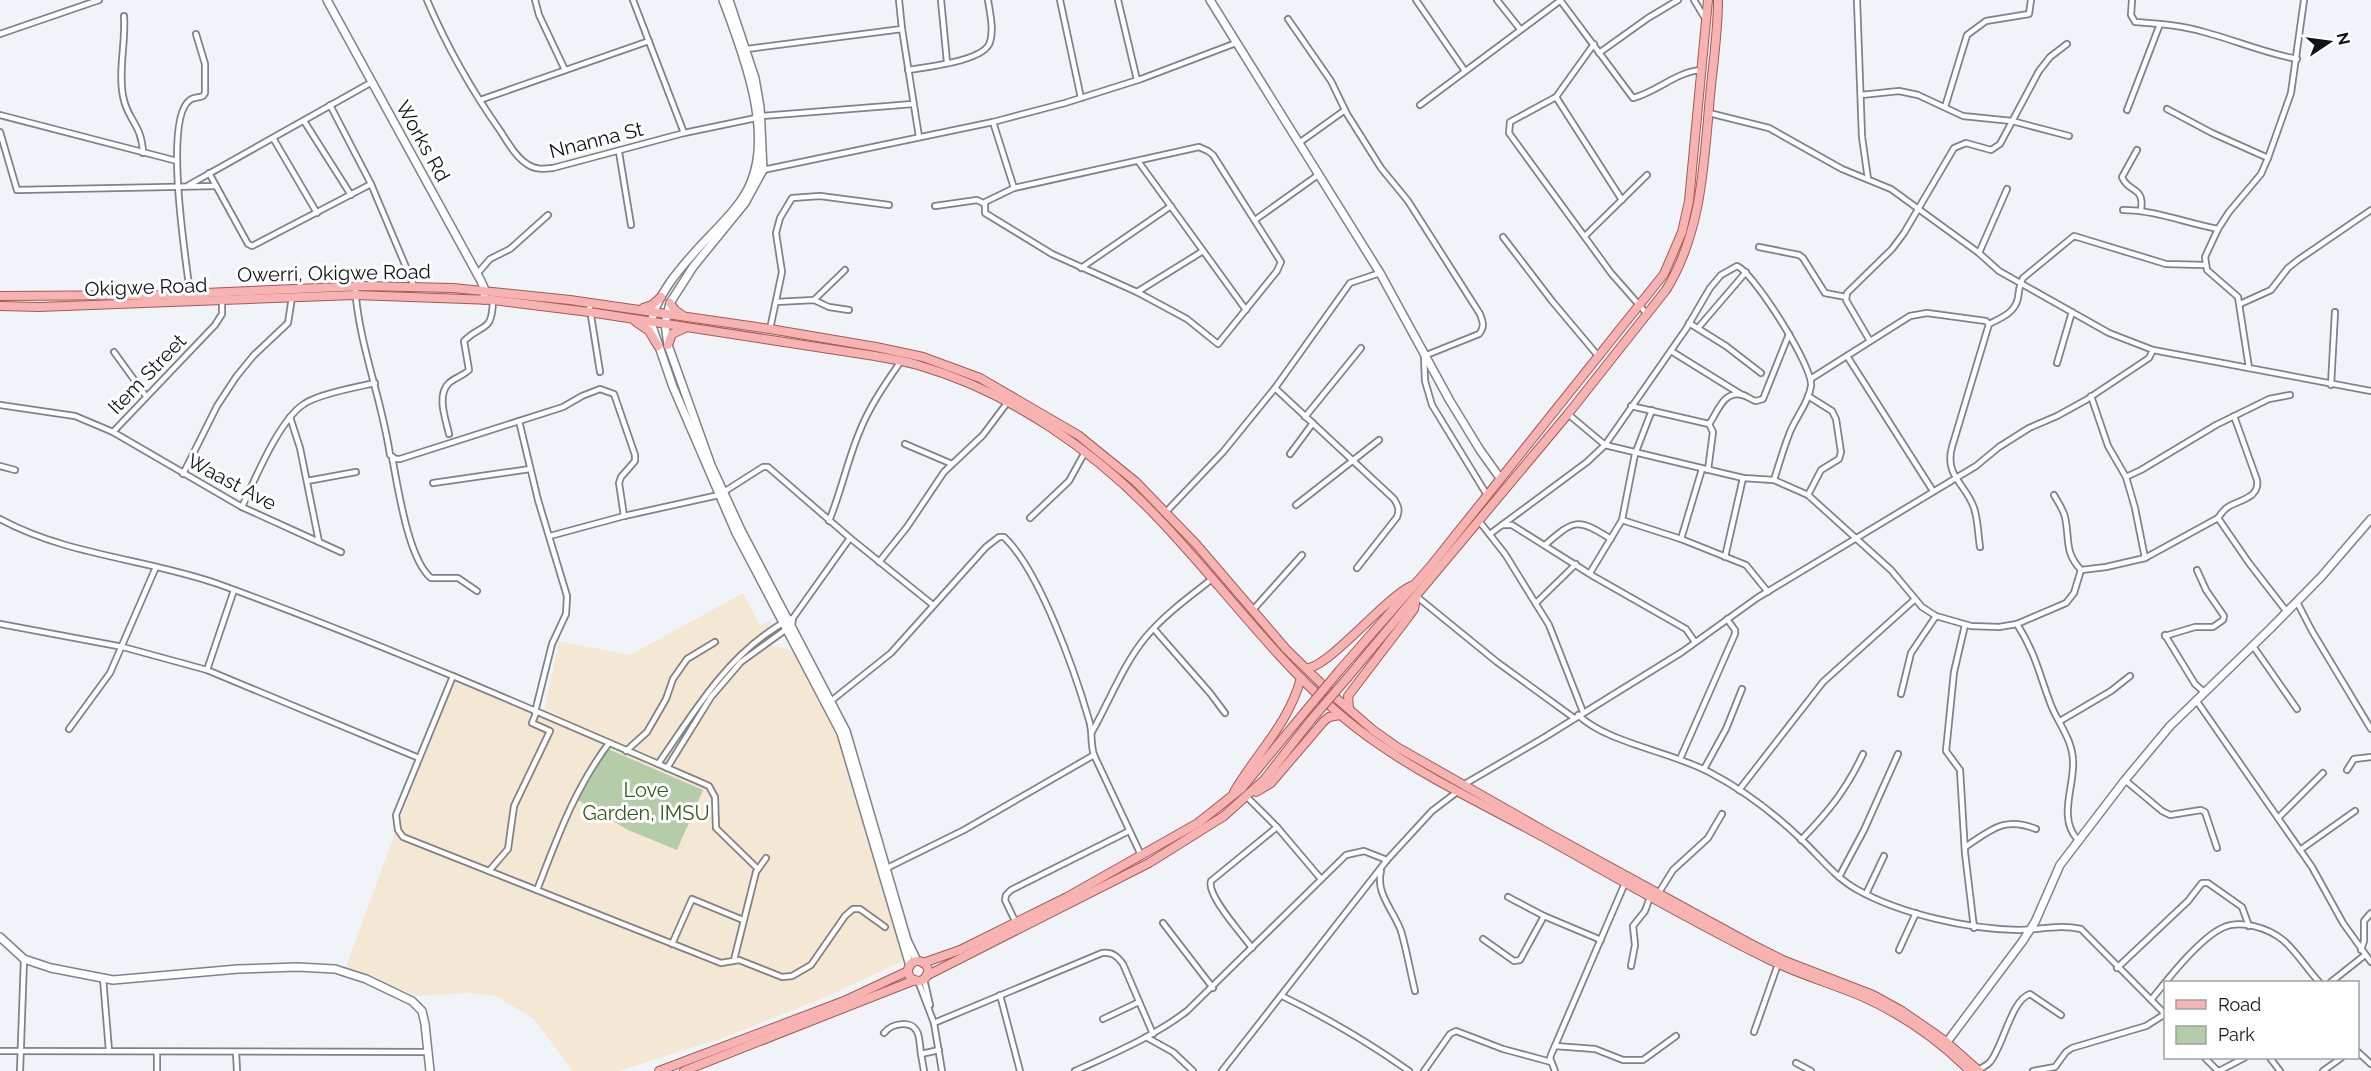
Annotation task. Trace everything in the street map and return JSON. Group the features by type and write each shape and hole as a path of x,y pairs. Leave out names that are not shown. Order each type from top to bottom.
{"main road":[{"path":"661,1071 844,1001 915,965 960,950 1016,923 1198,823 1242,788 1339,671 1415,585 1640,307 1664,274 1674,254 1689,201 1708,0"},
{"path":"684,1071 921,979 1149,863 1224,816 1264,780 1311,720 1568,414 1666,290 1686,251 1698,205 1709,113 1718,0"},
{"path":"1692,170 1703,171"},
{"name":"Owerri, Okigwe Road","path":"0,296 41,297 190,292 259,294 355,291 414,286 485,290 490,297 589,303 770,328 876,347 922,362"},
{"name":"Okigwe Road","path":"0,306 39,307 222,300 259,294 292,297 355,291 490,297 651,323 746,335 901,361 922,362"},
{"path":"635,309 646,308 661,297"},
{"path":"670,303 677,312 686,317"},
{"path":"633,320 646,328 658,346"},
{"path":"668,345 672,334 691,327"},
{"path":"922,362 1007,402 1100,462 1160,519 1301,678 1340,715 1403,760 1461,788 1778,964 1857,995 1897,1015 1976,1070"},
{"path":"922,362 980,378 1049,416 1089,443 1136,482 1196,544 1286,649 1349,708 1397,747 1461,788"},
{"path":"1552,416 1559,423"},
{"path":"1468,519 1477,523"},
{"path":"1190,553 1196,544"},
{"path":"1307,668 1312,668 1325,660 1390,599 1415,585"},
{"path":"1349,708 1347,696 1414,609 1416,596"},
{"path":"1231,797 1243,776 1287,715 1301,678"},
{"path":"1247,797 1272,783 1324,721 1329,717 1340,715"},
{"path":"1358,728 1363,720"},
{"path":"1590,860 1625,883 1770,954 1873,995 1924,1024 1976,1070"},
{"path":"915,965 927,968 921,979"},
{"path":"915,965 910,977 921,979"}],"street":[{"path":"0,34 99,0"},
{"name":"Works Rd","path":"327,0 485,290"},
{"name":"Nnanna St","path":"427,0 457,63 480,100 516,154 526,164 535,168 554,168 684,133 758,117 913,104"},
{"path":"535,0 539,15 565,70"},
{"path":"633,0 684,133"},
{"path":"723,0 744,59 758,117"},
{"path":"722,494 670,354 665,324 670,303 693,267 745,203 759,170 755,78 729,0"},
{"path":"899,0 919,137"},
{"path":"941,0 947,62"},
{"path":"908,70 979,55 990,45 992,35 988,0"},
{"path":"1060,0 1081,98"},
{"path":"1118,0 1137,80"},
{"path":"1210,0 1380,273 1424,356 1472,437 1500,478"},
{"path":"1416,0 1465,71"},
{"path":"1497,0 1520,29"},
{"path":"1420,105 1561,0 1633,98 1644,96 1690,70 1702,70"},
{"path":"1599,53 1678,0"},
{"path":"1694,0 1706,20"},
{"path":"1857,0 1862,137 1868,179"},
{"path":"1945,107 1967,35 1986,21 2029,14 2031,0"},
{"path":"2132,0 2132,20 2135,22 2204,32 2256,50 2297,59"},
{"path":"2249,368 2240,304 2235,292 2207,270 2205,266 2207,249 2229,212 2261,174 2268,158 2291,93 2304,0"},
{"path":"124,16 121,84 123,98 141,132 143,153"},
{"path":"1288,19 1331,81 1345,110 1383,171 1408,201 1444,254 1484,323 1483,330 1479,334 1424,356"},
{"path":"2127,110 2160,24"},
{"path":"747,49 902,29"},
{"path":"190,292 179,188 177,135 186,105 190,100 203,96 205,93 205,63 196,34"},
{"path":"480,100 649,41"},
{"path":"915,965 846,731 722,494 662,357 651,323 653,312 686,262 741,200 759,170 993,122 1137,80 1236,43"},
{"path":"1594,44 1556,97 1510,122 1509,133 1611,273 1647,314"},
{"path":"1846,297 1892,249 1919,209 1938,172 1954,148 1966,143 1995,149 2038,71 2050,57 2067,44"},
{"path":"0,132 17,190 179,188 372,82"},
{"path":"1861,94 1899,91 1918,95 1963,116 2012,121 2069,136"},
{"path":"1556,97 1622,200"},
{"path":"330,105 371,184 414,286"},
{"path":"1299,142 1345,110"},
{"path":"2167,110 2268,158"},
{"path":"1709,113 1769,128 1792,139 1803,149 1822,159 1891,189 1979,253 1999,271 2109,333 2153,350 2371,391"},
{"path":"0,115 177,161"},
{"path":"304,121 351,195"},
{"path":"993,122 1014,188"},
{"path":"273,138 316,213"},
{"path":"1203,148 1213,155 1281,262 1277,271 1223,340 1216,344 1187,319 1137,292 1052,254 985,213 985,204 990,198 1014,188 1203,148"},
{"path":"2137,150 2122,177 2129,186 2139,192 2142,201 2141,210"},
{"path":"619,152 631,225"},
{"path":"1138,161 1246,310"},
{"path":"209,173 248,244 252,246 371,184"},
{"path":"1585,236 1647,175"},
{"path":"1255,220 1318,176"},
{"path":"186,186 216,186"},
{"path":"1979,253 2007,189"},
{"path":"770,328 782,272 776,233 780,218 792,198 820,196 890,205"},
{"path":"935,206 977,200 985,204"},
{"path":"1081,268 1171,206"},
{"path":"2123,210 2141,210 2186,223 2218,229"},
{"path":"2240,304 2271,290 2288,268 2298,260 2371,210"},
{"path":"477,274 490,259 510,249 548,215"},
{"path":"1503,237 1551,301 1599,357"},
{"path":"1980,547 1973,506 1951,470 1950,456 1989,324 2008,314 2014,308 2020,283 2074,237 2166,264 2205,266"},
{"path":"1759,247 1799,255 1825,293 1846,297"},
{"path":"1137,292 1203,250"},
{"path":"686,262 693,267"},
{"path":"1490,534 1605,446 1671,351 1697,306 1721,275 1737,266 1746,272 1762,291 1789,334 1812,378 1808,396 1790,432 1774,480"},
{"path":"814,300 845,270"},
{"path":"1698,328 1746,272"},
{"path":"1160,519 1223,452 1275,388 1350,283 1380,273"},
{"path":"355,291 405,522 424,572 431,578 458,578 477,591"},
{"path":"183,474 216,406 236,377 288,323 292,297"},
{"path":"449,434 442,403 443,395 448,383 469,370 464,342 488,325 492,318 490,297"},
{"path":"1846,297 1870,341"},
{"name":"Item Street","path":"0,405 75,416 112,432 215,325 222,314 222,300"},
{"path":"776,302 814,300 829,307 849,310"},
{"path":"589,303 600,372"},
{"path":"2057,363 2072,312"},
{"path":"2331,385 2335,312"},
{"path":"1812,378 1910,316 1927,314 1986,321 1989,324"},
{"path":"1689,323 1726,346 1761,373"},
{"path":"746,335 748,326"},
{"path":"1671,351 1742,395 1756,401 1762,399 1789,334"},
{"path":"1305,417 1361,348"},
{"path":"1222,1071 1387,860 1432,811 1461,788 1695,642 1768,592 1976,466 2028,428 2057,416 2091,396 2149,358 2153,350"},
{"path":"114,352 146,396"},
{"path":"662,357 670,354"},
{"path":"1424,356 1425,381 1432,405 1487,495"},
{"path":"1847,356 1933,491"},
{"path":"829,521 839,498 859,431 873,402 901,361"},
{"path":"242,507 264,461 290,417 303,404 375,383"},
{"path":"1275,388 1394,499 1399,511 1397,517 1357,568"},
{"path":"392,457 400,459 563,407 600,389 614,394 635,455 635,461 621,477 619,483 624,516"},
{"path":"1709,424 1724,399 1731,395 1742,395"},
{"path":"2126,477 2216,425 2269,399 2290,395"},
{"path":"1808,396 1832,411 1836,419 1842,452 1839,459 1821,470 1808,495"},
{"path":"2091,396 2108,446 2126,477 2136,508 2145,558"},
{"path":"879,562 952,464 983,435 1007,402"},
{"path":"1631,406 1709,424 1713,432 1705,470 1681,538"},
{"path":"1590,573 1622,520 1635,454 1652,410"},
{"path":"1568,414 1605,446 1743,478 1774,480 1808,495 1854,539 1891,570 1914,600 1936,616 1965,625 1999,627 2017,624 2066,603 2074,593 2081,570"},
{"path":"2081,570 2145,558 2218,518 2224,510 2253,494 2257,488 2257,480 2234,416"},
{"path":"290,417 300,448 319,542"},
{"path":"489,871 508,849 514,806 550,731 532,723 552,644 567,614 565,587 530,469 519,421"},
{"path":"1290,454 1313,423"},
{"name":"Waast Ave","path":"112,432 242,507 341,552"},
{"path":"1296,505 1379,440"},
{"path":"1030,518 1069,481 1089,443"},
{"path":"905,444 952,464"},
{"path":"0,466 15,470"},
{"path":"550,536 624,516 722,494 763,467 768,467 772,468 829,521 933,605"},
{"path":"433,483 530,469"},
{"path":"307,481 356,472"},
{"path":"1725,557 1743,478"},
{"path":"2054,495 2064,514 2069,555 2081,570"},
{"path":"2218,518 2249,563 2288,612"},
{"path":"0,519 54,543 156,567 234,590 307,617 453,676 709,786 715,798 716,828 758,868"},
{"path":"1947,1042 2031,928 2060,865 2125,780 2170,726 2288,612 2371,519"},
{"path":"1622,520 1681,538 1746,565 1768,592"},
{"path":"1477,523 1490,534 1549,625 1561,652 1578,715"},
{"path":"1545,545 1567,526 1575,523 1585,525 1611,539"},
{"path":"1502,525 1512,525 1686,629 1695,642"},
{"path":"831,701 891,653 986,547 999,537 1004,537 1018,554 1049,612 1062,641 1092,732"},
{"path":"667,768 711,697 741,662 789,623 850,538"},
{"path":"1252,610 1302,555"},
{"path":"1536,603 1576,564"},
{"path":"69,729 110,673 156,567"},
{"path":"2197,570 2205,590 2224,616 2223,621 2213,627 2195,627 2165,635 2195,684 2204,692"},
{"path":"1141,855 1094,756 1090,741 1092,732 1145,639 1179,605 1212,579"},
{"path":"207,670 234,590"},
{"path":"1416,596 1497,662 1578,715 1587,724 1607,734 1704,769 1738,790 1802,840 1839,877 1866,894 1916,913 1974,928 2022,930 2071,927 2081,929 2164,1014"},
{"path":"1738,790 1823,682 1914,600"},
{"path":"2297,602 2371,729"},
{"path":"1901,694 1911,653 1936,616"},
{"path":"1680,759 1736,634 1727,620"},
{"path":"658,764 704,698 738,656 789,623"},
{"path":"789,623 836,721 865,800 915,965"},
{"path":"0,624 123,647 207,670 419,758"},
{"path":"2017,624 2033,652 2051,704 2071,746 2073,759 2068,814 2072,834 2078,840"},
{"path":"1965,625 1954,672 1946,751 1960,770 1965,847 1974,928"},
{"path":"1154,629 1203,684 1225,713"},
{"path":"626,751 647,732 666,699 673,679 687,659 715,642"},
{"path":"2253,646 2297,710"},
{"path":"453,676 396,815 398,830 403,837 721,963 730,963 734,960 746,961 782,977 792,976 811,965 845,916 853,909 860,909 885,927"},
{"path":"2060,721 2111,691 2130,676"},
{"path":"1704,769 1726,729 1742,689"},
{"path":"2196,700 2312,867 2343,924 2371,962"},
{"path":"537,890 573,800 591,768 609,743"},
{"path":"1802,840 1846,788 1863,754"},
{"path":"1839,877 1869,821 1898,754"},
{"path":"887,868 964,830 1094,756"},
{"path":"2346,770 2354,759 2371,757"},
{"path":"2278,818 2323,773"},
{"path":"2125,780 2170,815 2201,810 2205,812 2217,848"},
{"path":"1247,797 1277,827 1321,879"},
{"path":"2300,850 2355,811"},
{"path":"1631,966 1635,945 1633,926 1673,870 1708,838 1722,814"},
{"path":"1965,847 2008,823 2021,823 2036,829"},
{"path":"1252,948 1213,896 1209,886 1216,876 1277,827"},
{"path":"1016,923 1005,900 1011,890 1129,831"},
{"path":"1075,1071 1154,1034 1187,1011 1346,855 1364,851 1387,860"},
{"path":"1866,894 1884,856"},
{"path":"734,960 758,868 766,858"},
{"path":"1381,868 1380,889 1400,930 1415,991"},
{"path":"1555,1071 1550,1058 1625,883"},
{"path":"2117,968 2188,901 2202,883 2208,883 2242,907 2249,926"},
{"path":"1508,897 1544,916 1601,940"},
{"path":"672,944 692,899 743,920"},
{"path":"1899,951 1916,913"},
{"path":"2332,981 2363,953 2364,921 2371,914"},
{"path":"1483,939 1514,961 1520,960 1544,916"},
{"path":"1163,923 1213,988"},
{"path":"2167,981 2190,955 2216,932 2231,925 2249,926 2268,931 2284,941 2318,981"},
{"path":"0,938 24,959 51,968 112,980 250,968 335,969 366,979 412,1001 422,1011 430,1071"},
{"path":"933,1023 1102,953 1110,952 1123,964 1154,1034"},
{"path":"20,1071 24,959"},
{"path":"1754,1032 1778,964"},
{"path":"103,978 110,1051"},
{"path":"921,979 931,1014 942,1071"},
{"path":"2151,1000 2164,985"},
{"path":"1976,1070 1989,1064 1997,1052 2017,1006 2026,995 2030,994 2061,1015"},
{"path":"1000,995 1020,1071"},
{"path":"1282,996 1350,1031 1409,1071"},
{"path":"1103,1018 1139,1002"},
{"path":"2033,1071 2055,1069 2063,1056 2072,1048 2146,1026 2164,1016"},
{"path":"884,1033 887,1029 902,1024 915,1028 924,1071"},
{"path":"1424,1071 1450,1034 1456,1031 1503,1050 1551,1062"},
{"path":"1555,1046 1595,1049 1623,1060 1643,1060 1676,1036"},
{"path":"1146,1037 1173,1052 1193,1071"},
{"path":"921,1054 939,1050"},
{"path":"0,1051 428,1052"},
{"path":"157,1052 157,1071"},
{"path":"236,1052 237,1071"},
{"path":"2359,1053 2371,1064"},
{"path":"2206,1059 2218,1071 2242,1059"},
{"path":"2271,1059 2280,1071"},
{"path":"2323,1071 2339,1059"},
{"path":"1796,1064 1811,1071"}],"shaded area":[{"path":"743,593 760,625 769,621 773,627 763,634 772,646 788,649 798,655 832,719 844,748 893,913 903,961 826,997 725,1037 619,1071 573,1071 534,1019 496,996 468,993 418,996 346,967 457,673 544,711 559,641 630,655"}],"green space":[{"name":"Love Garden, IMSU","path":"608,749 703,790 677,850 628,830 578,800"}]}
